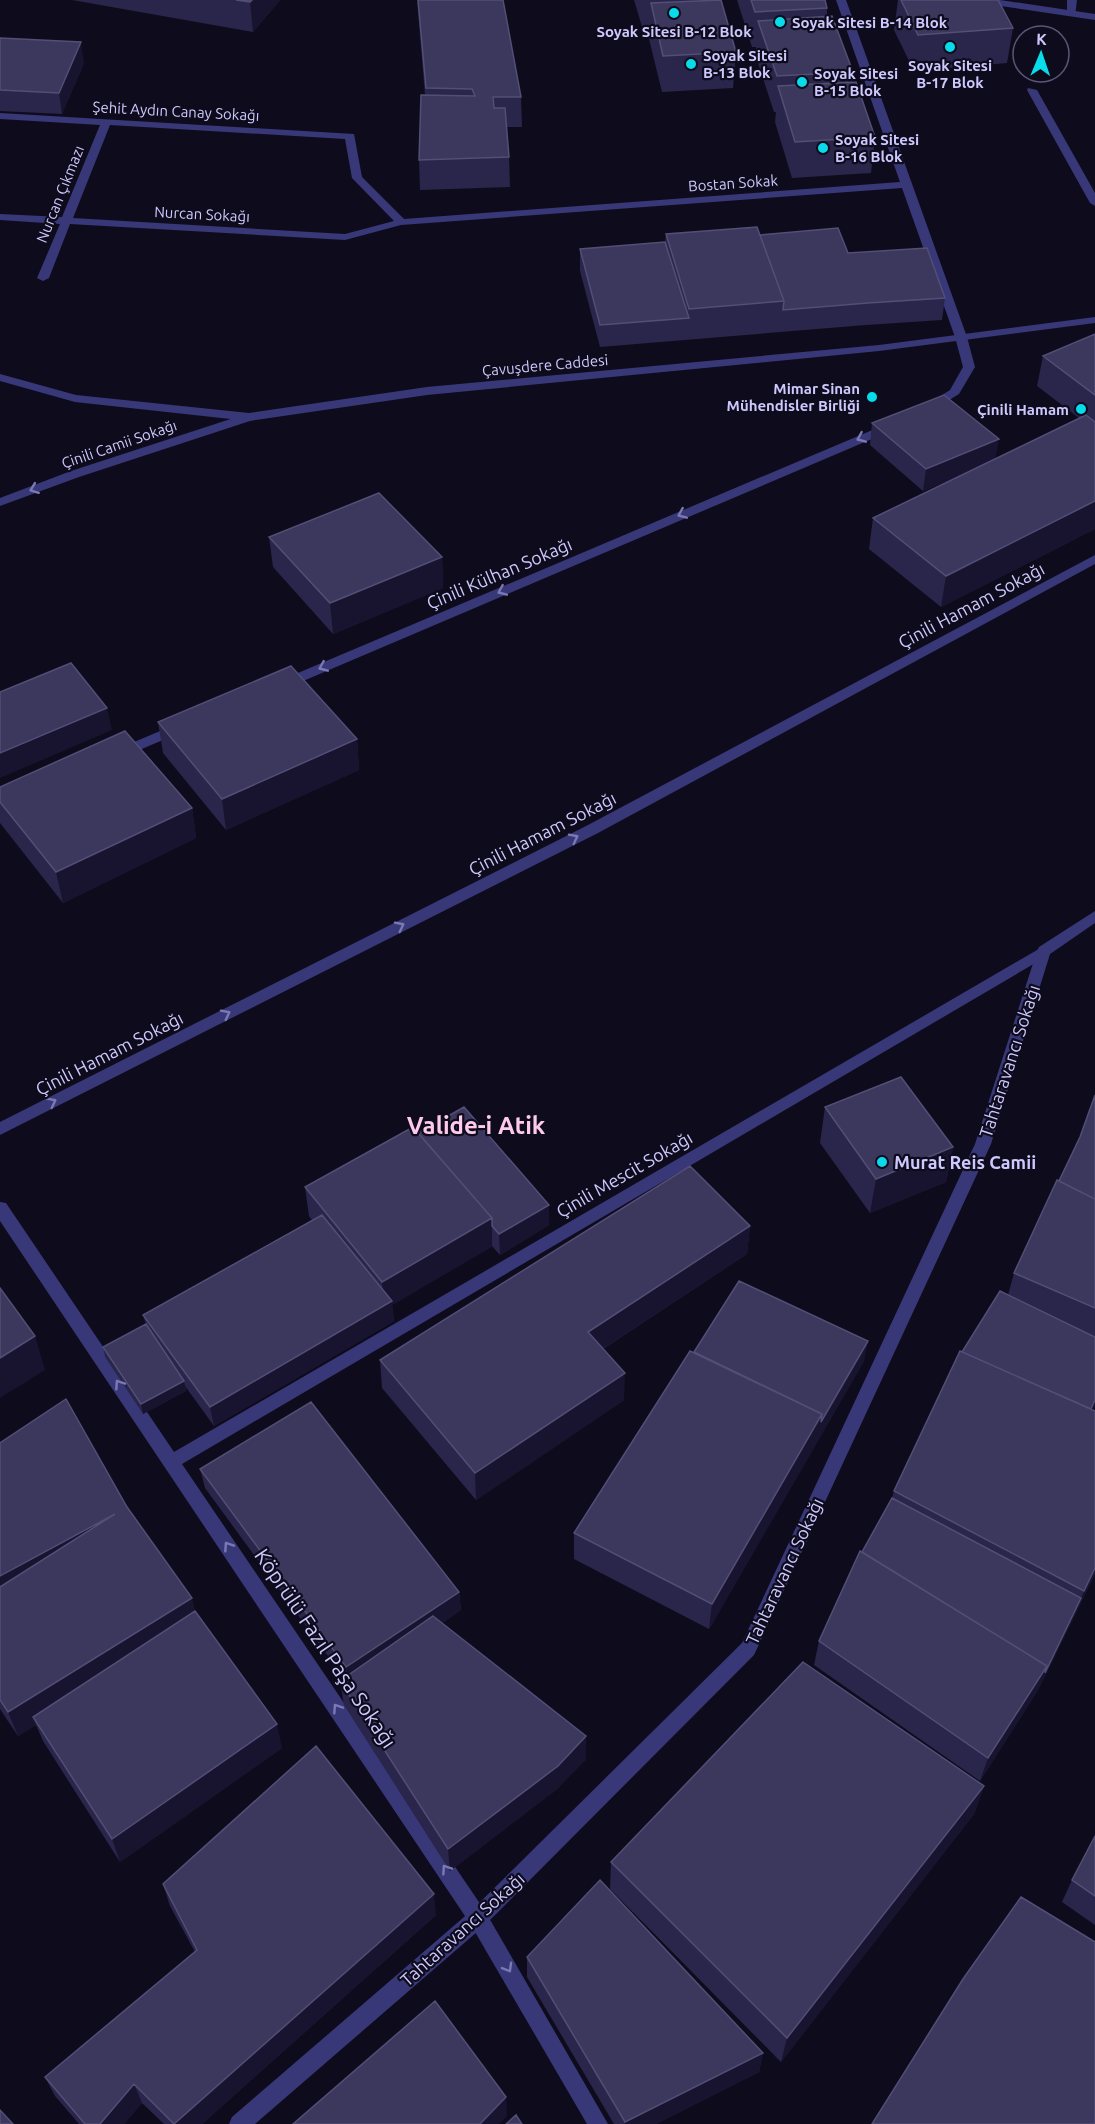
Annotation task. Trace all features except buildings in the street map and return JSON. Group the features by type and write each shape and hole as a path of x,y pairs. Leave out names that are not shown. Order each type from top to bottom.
{"street":[{"path":"841,0 961,338"},
{"path":"980,0 1095,17"},
{"path":"1071,0 1072,14"},
{"path":"1032,90 1095,203"},
{"name":"Şehit Aydın Canay Sokağı","path":"0,116 350,136 357,178 401,222"},
{"name":"Nurcan Çıkmazı","path":"43,278 106,122"},
{"name":"Bostan Sokak","path":"401,222 906,185"},
{"name":"Nurcan Sokağı","path":"0,217 345,237 401,222"},
{"name":"Çavuşdere Caddesi","path":"0,377 75,398 249,417 427,391 879,348 1095,320"},
{"name":"Çinili Külhan Sokağı","path":"276,687 911,417 955,392 969,367 961,338"},
{"name":"Çinili Camii Sokağı","path":"0,502 75,474 249,417"},
{"name":"Çinili Hamam Sokağı","path":"0,1129 593,828 1095,559"},
{"path":"110,757 188,724"},
{"name":"Çinili Mescit Sokağı","path":"171,1462 1044,951 1095,916"},
{"name":"Tahtaravancı Sokağı","path":"239,2124 478,1918 748,1649 983,1144 1044,951"},
{"name":"Köprülü Fazıl Paşa Sokağı","path":"0,1208 478,1918 598,2124"}],"place":[{"name":"Soyak Sitesi B-12 Blok","path":"674,13"},
{"name":"Soyak Sitesi B-14 Blok","path":"780,22"},
{"name":"Soyak Sitesi B-17 Blok","path":"950,47"},
{"name":"Soyak Sitesi B-13 Blok","path":"691,64"},
{"name":"Soyak Sitesi B-15 Blok","path":"802,82"},
{"name":"Soyak Sitesi B-16 Blok","path":"823,148"},
{"name":"Mimar Sinan Mühendisler Birliği","path":"872,397"},
{"name":"Çinili Hamam","path":"1081,409"},
{"name":"Murat Reis Camii","path":"882,1162"}],"district":[{"name":"Valide-i Atik","path":"476,1125"}]}
